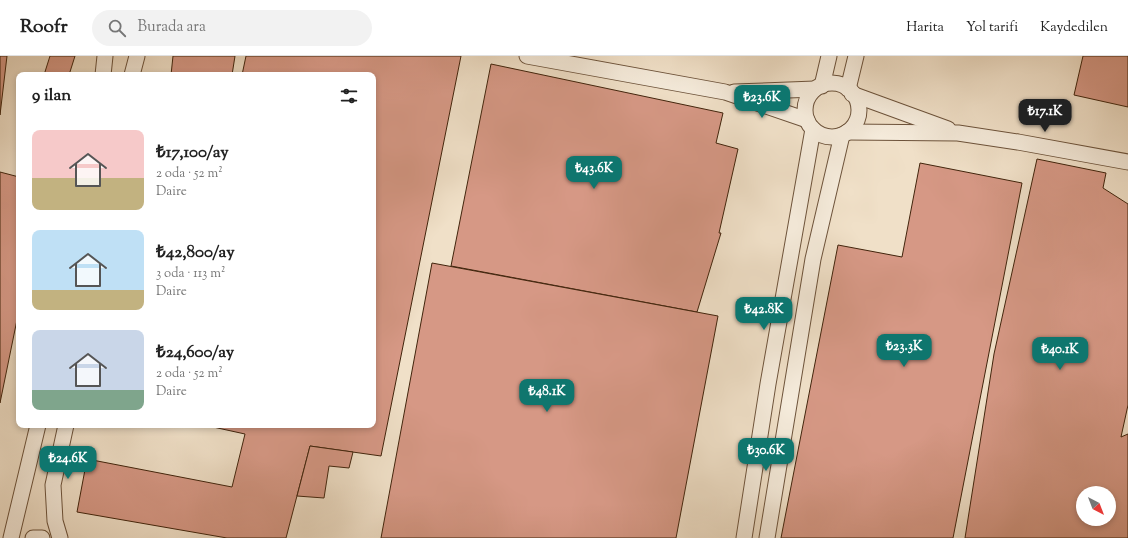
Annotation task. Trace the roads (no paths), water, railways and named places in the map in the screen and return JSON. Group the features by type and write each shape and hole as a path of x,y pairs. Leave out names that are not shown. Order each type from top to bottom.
{"street":[{"path":"103,72 105,56"},
{"path":"133,72 137,56"},
{"path":"527,56 725,92 810,124"},
{"path":"830,56 819,88 810,97 806,104 806,114 810,124 820,134 828,137 845,134 958,133 1018,142 1128,162"},
{"path":"767,538 813,259 845,134 852,129 857,121 859,113 858,104 850,91 856,56"},
{"path":"725,92 819,88 832,84 840,85 850,91 958,133"},
{"path":"744,538 810,124"},
{"path":"11,538 37,428"},
{"path":"60,538 55,521 53,485 65,428"},
{"path":"752,483 775,488"},
{"path":"33,538 42,538"}]}
